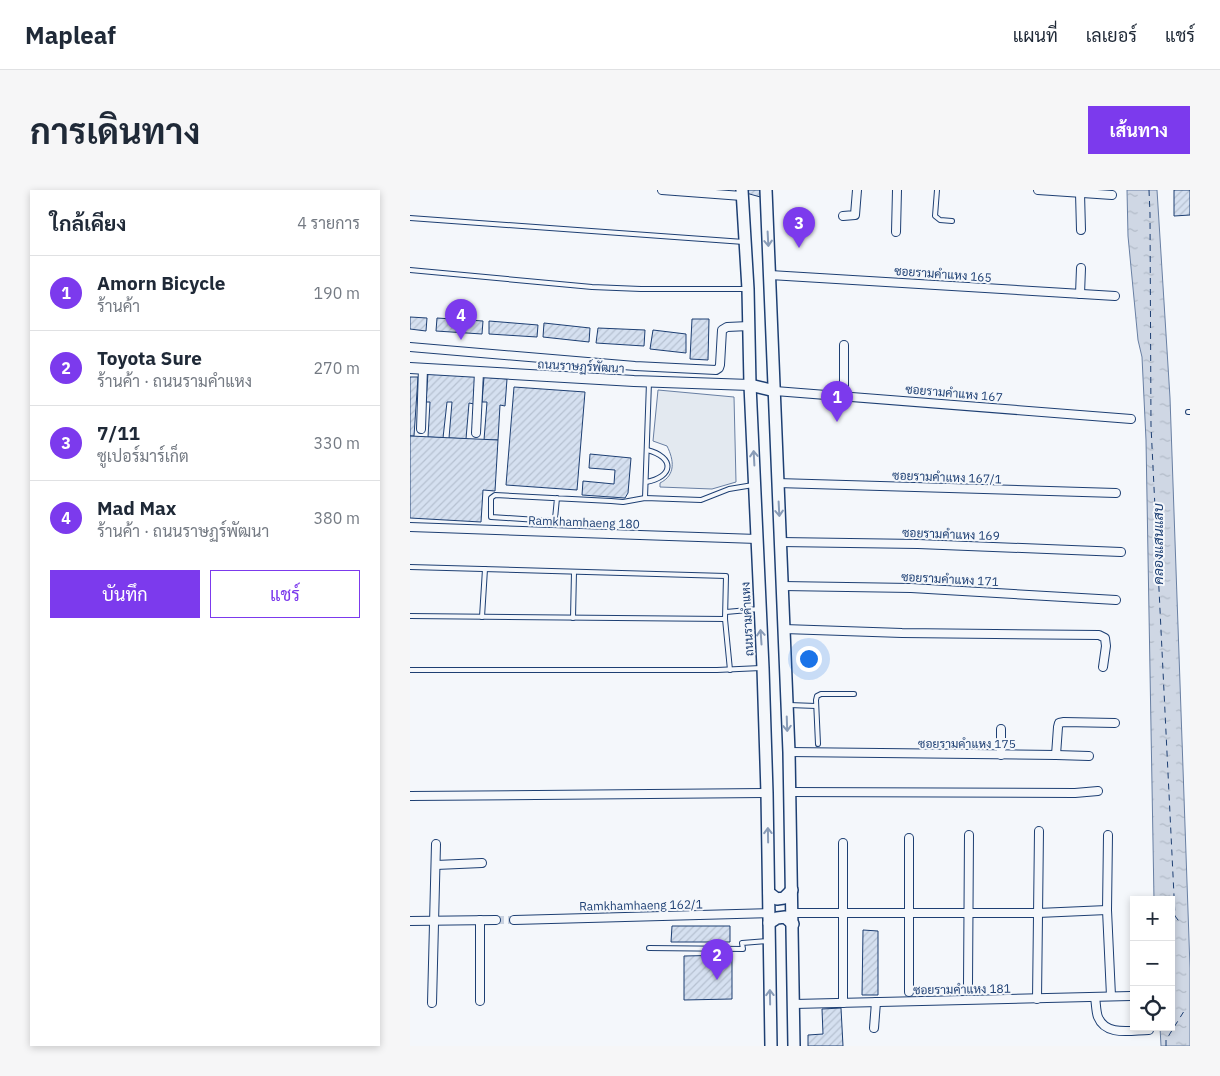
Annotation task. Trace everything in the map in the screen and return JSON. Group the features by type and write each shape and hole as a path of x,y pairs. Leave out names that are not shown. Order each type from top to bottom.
{"main road":[{"path":"766,190 789,752 794,1046"},
{"name":"ถนนรามคำแหง","path":"742,193 746,242 750,385 763,668 771,1046"},
{"path":"750,385 775,390"},
{"path":"769,893 777,899 784,898 792,890"},
{"path":"769,918 792,918"}],"street":[{"path":"662,190 742,193"},
{"path":"843,216 856,214 857,190"},
{"path":"896,232 897,190"},
{"path":"1038,190 1112,195"},
{"path":"1080,193 1081,230"},
{"path":"1080,294 1081,268"},
{"name":"ซอยรามคำแหง 165","path":"770,275 1115,296"},
{"path":"410,347 635,366 716,370 719,368 722,330 728,327 749,326"},
{"path":"844,345 844,396"},
{"path":"634,381 635,366"},
{"name":"ถนนราษฏร์พัฒนา","path":"410,368 649,382 750,385"},
{"path":"421,429 423,368"},
{"path":"476,433 479,372"},
{"name":"ซอยรามคำแหง 167","path":"775,390 1131,419"},
{"name":"ซอยรามคำแหง 167/1","path":"777,482 1116,493"},
{"name":"Ramkhamhaeng 180","path":"410,527 757,539"},
{"name":"ซอยรามคำแหง 169","path":"781,542 918,544 1121,552"},
{"name":"ซอยรามคำแหง 171","path":"783,586 921,588 1116,600"},
{"path":"784,629 902,633 1099,635 1105,638 1106,646 1102,667"},
{"path":"1056,755 1059,723 1115,723"},
{"path":"1001,729 1001,755"},
{"name":"ซอยรามคำแหง 175","path":"789,752 1089,756"},
{"path":"790,792 1067,793 1098,791"},
{"path":"410,796 767,793"},
{"path":"1037,999 1039,831"},
{"path":"968,984 969,835"},
{"path":"1108,835 1107,910 1111,996"},
{"path":"909,838 909,992"},
{"path":"842,1003 843,843"},
{"path":"432,1003 436,844"},
{"path":"436,866 482,863"},
{"path":"792,918 909,912 1038,913 1107,910"},
{"name":"Ramkhamhaeng 162/1","path":"514,920 769,918"},
{"path":"480,920 480,1001"},
{"path":"410,921 496,920"},
{"name":"ซอยรามคำแหง 181","path":"794,1004 1130,996"},
{"path":"1095,997 1098,1017 1104,1026 1114,1031 1130,1031"},
{"path":"874,1028 876,1002"}],"lane":[{"path":"937,190 935,214 937,219 952,221"},
{"path":"410,218 746,242"},
{"path":"410,270 592,287 748,289"},
{"path":"645,498 649,382"},
{"path":"646,482 660,478 666,472 667,467 661,454 647,450"},
{"path":"557,498 555,519 552,521 491,517 492,498 494,495 557,498 623,502 645,498 701,500 729,489 756,485"},
{"path":"410,567 726,576 725,619 730,670"},
{"path":"482,617 485,569"},
{"path":"573,618 574,572"},
{"path":"726,612 759,609"},
{"path":"410,616 725,619"},
{"path":"410,670 730,670 763,668"},
{"path":"818,744 816,700 818,696 821,694 854,694"},
{"path":"787,705 816,706"},
{"path":"648,948 743,949 742,943 770,940"}],"shaded area":[{"path":"658,390 734,397 736,482 712,489 660,487 660,483 669,476 672,462 667,446 653,441"}],"water":[{"name":"คลองแสนแสบ","path":"1127,190 1157,190 1170,398 1190,968 1190,1046 1161,1046 1160,1031 1175,1031 1175,896 1154,896 1146,440 1142,357 1138,340 1128,236"}],"building":[{"path":"746,190 770,190 771,200 746,193"},
{"path":"1174,190 1190,190 1190,215 1174,216"},
{"path":"410,317 427,318 426,331 410,329"},
{"path":"437,318 483,321 482,334 436,331"},
{"path":"692,319 709,319 708,360 690,359"},
{"path":"489,321 538,325 537,337 489,334"},
{"path":"544,323 590,328 589,342 543,337"},
{"path":"598,328 645,330 644,346 596,343"},
{"path":"653,330 686,334 686,353 650,349"},
{"path":"428,373 476,376 474,404 469,403 466,439 449,438 452,402 447,402 443,438 428,437 430,402 426,402"},
{"path":"410,377 418,377 414,436 410,436"},
{"path":"484,377 507,379 505,406 500,405 498,440 484,440 487,402 482,402"},
{"path":"514,387 585,392 577,490 506,485"},
{"path":"410,436 498,440 495,491 483,490 481,522 410,518"},
{"path":"590,454 631,458 628,493 625,498 582,495 583,481 614,484 615,470 589,468"},
{"path":"672,926 730,926 730,942 671,942"},
{"path":"863,930 878,931 878,995 862,995"},
{"path":"732,955 732,999 684,1000 684,956"},
{"path":"841,1008 843,1046 808,1046 808,1035 823,1034 822,1009"}],"ferry route":[{"path":"1149,190 1151,426 1175,916 1181,924"},
{"path":"1166,1046 1166,1040 1186,1008"}],"tunnel":[{"path":"496,920 514,920"}],"place":[{"name":"7/11","path":"799,248"},
{"name":"Mad Max","path":"461,340"},
{"name":"Amorn Bicycle","path":"837,422"},
{"name":"Toyota Sure","path":"717,980"}]}
